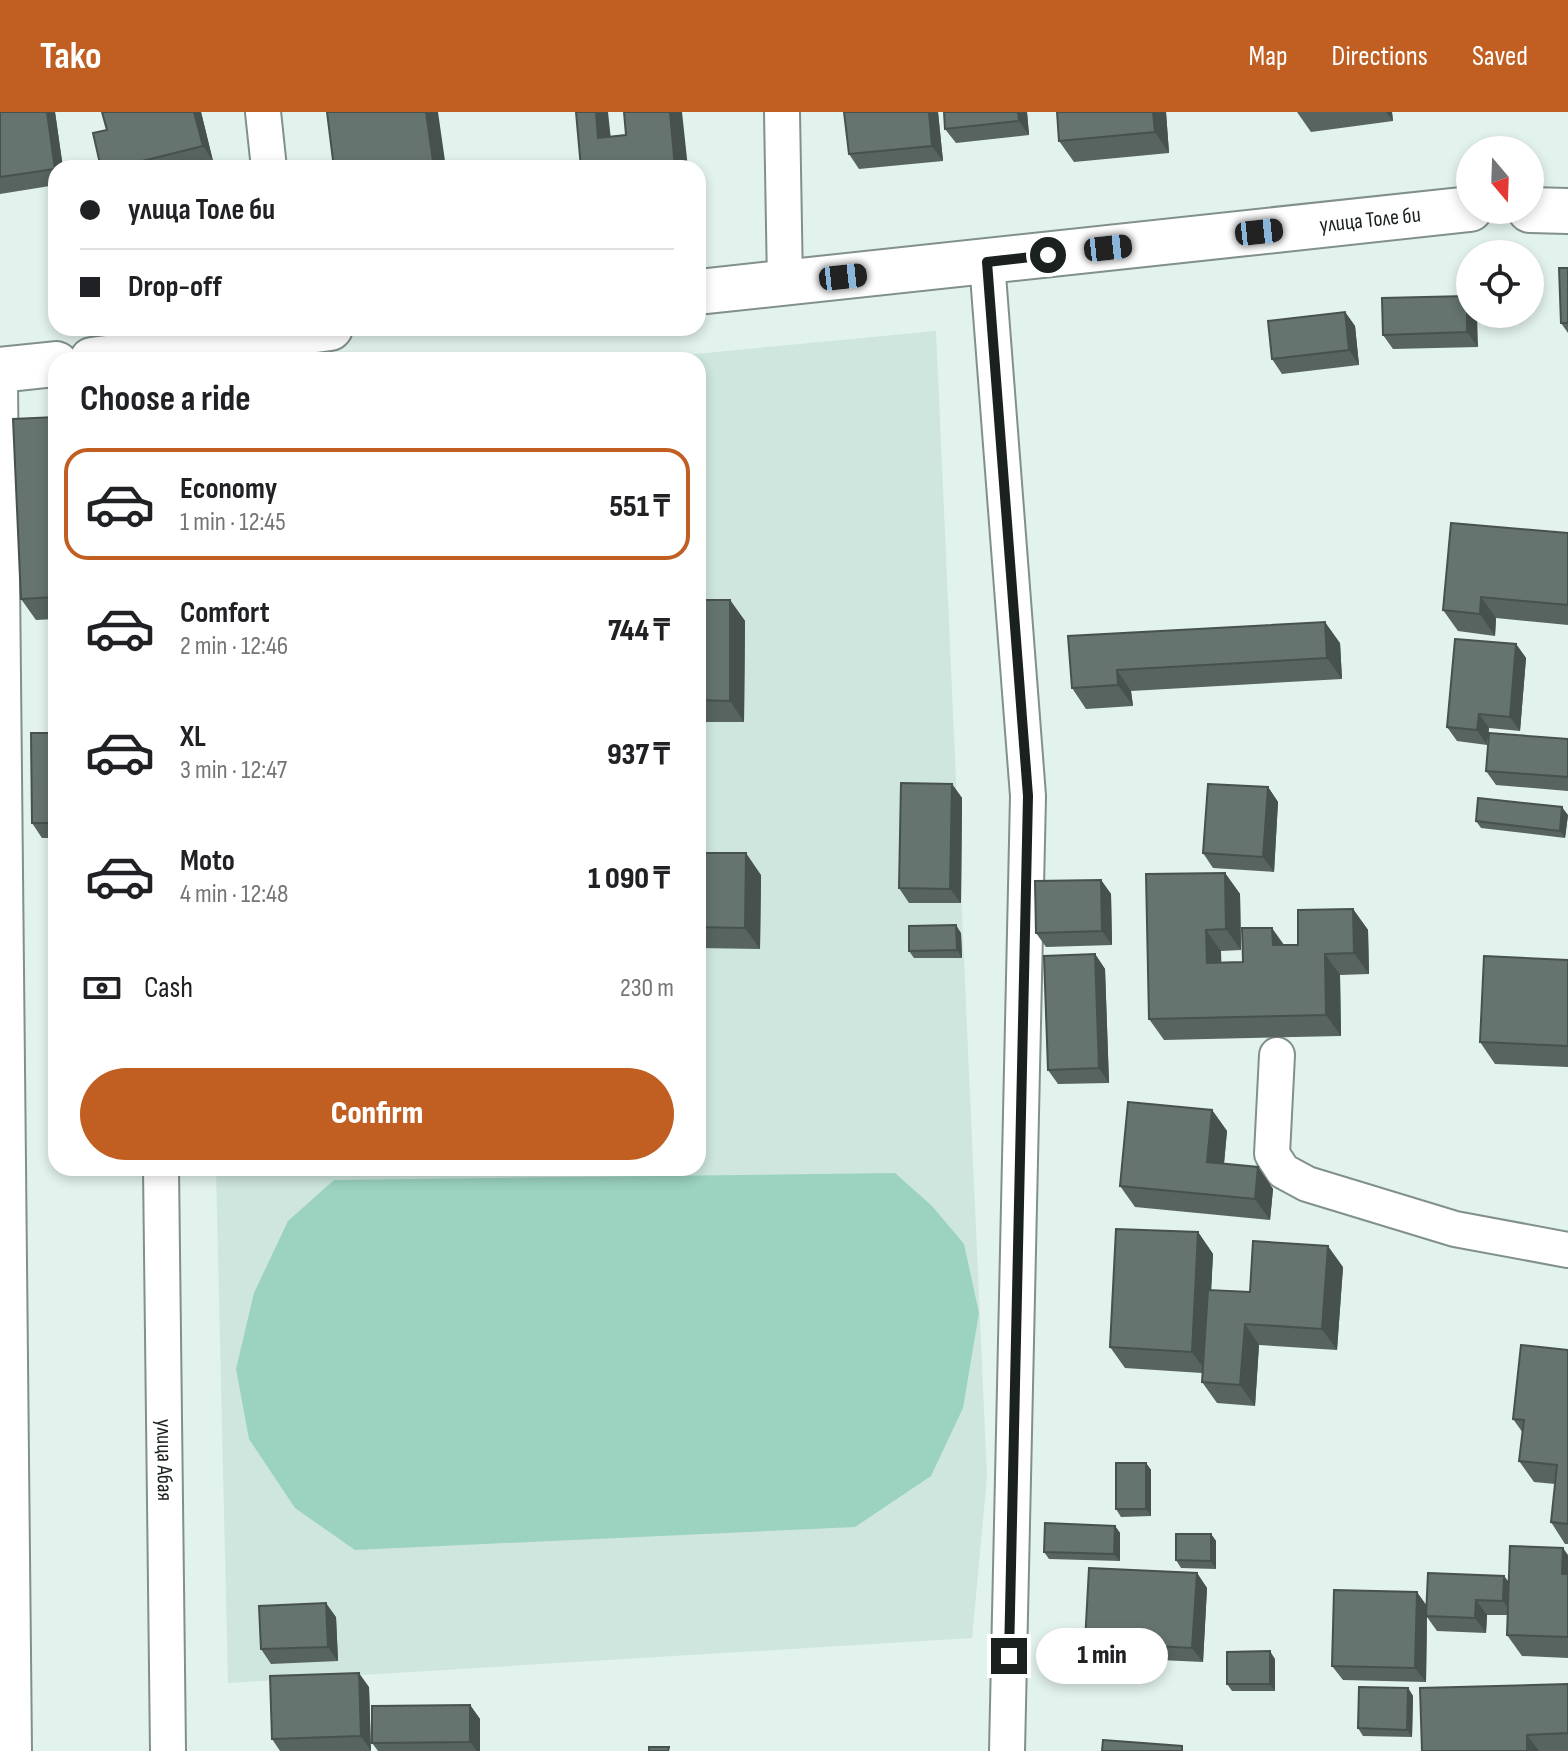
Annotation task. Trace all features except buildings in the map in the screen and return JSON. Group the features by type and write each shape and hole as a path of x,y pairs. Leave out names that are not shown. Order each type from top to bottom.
{"main road":[{"path":"1544,210 1568,211"},
{"name":"улица Толе би","path":"706,291 1456,211"},
{"path":"176,352 257,336"},
{"path":"0,370 48,365"}],"street":[{"path":"263,112 268,160"},
{"path":"782,112 785,283"},
{"path":"987,262 1028,796 1007,1751"},
{"path":"0,384 14,1751"},
{"path":"1277,1055 1272,1154 1283,1171 1307,1184 1455,1229 1568,1250"},
{"name":"улица Абая","path":"161,1176 168,1751"}],"shaded area":[{"path":"936,331 987,1477 972,1638 228,1683 216,1176 706,1176 706,353"}],"green space":[{"path":"895,1173 932,1206 964,1244 979,1313 963,1408 931,1476 855,1527 355,1550 295,1508 249,1439 236,1369 254,1293 288,1221 334,1180"}],"route":[{"path":"1009,1656 1028,796 987,262 1048,255"}]}
